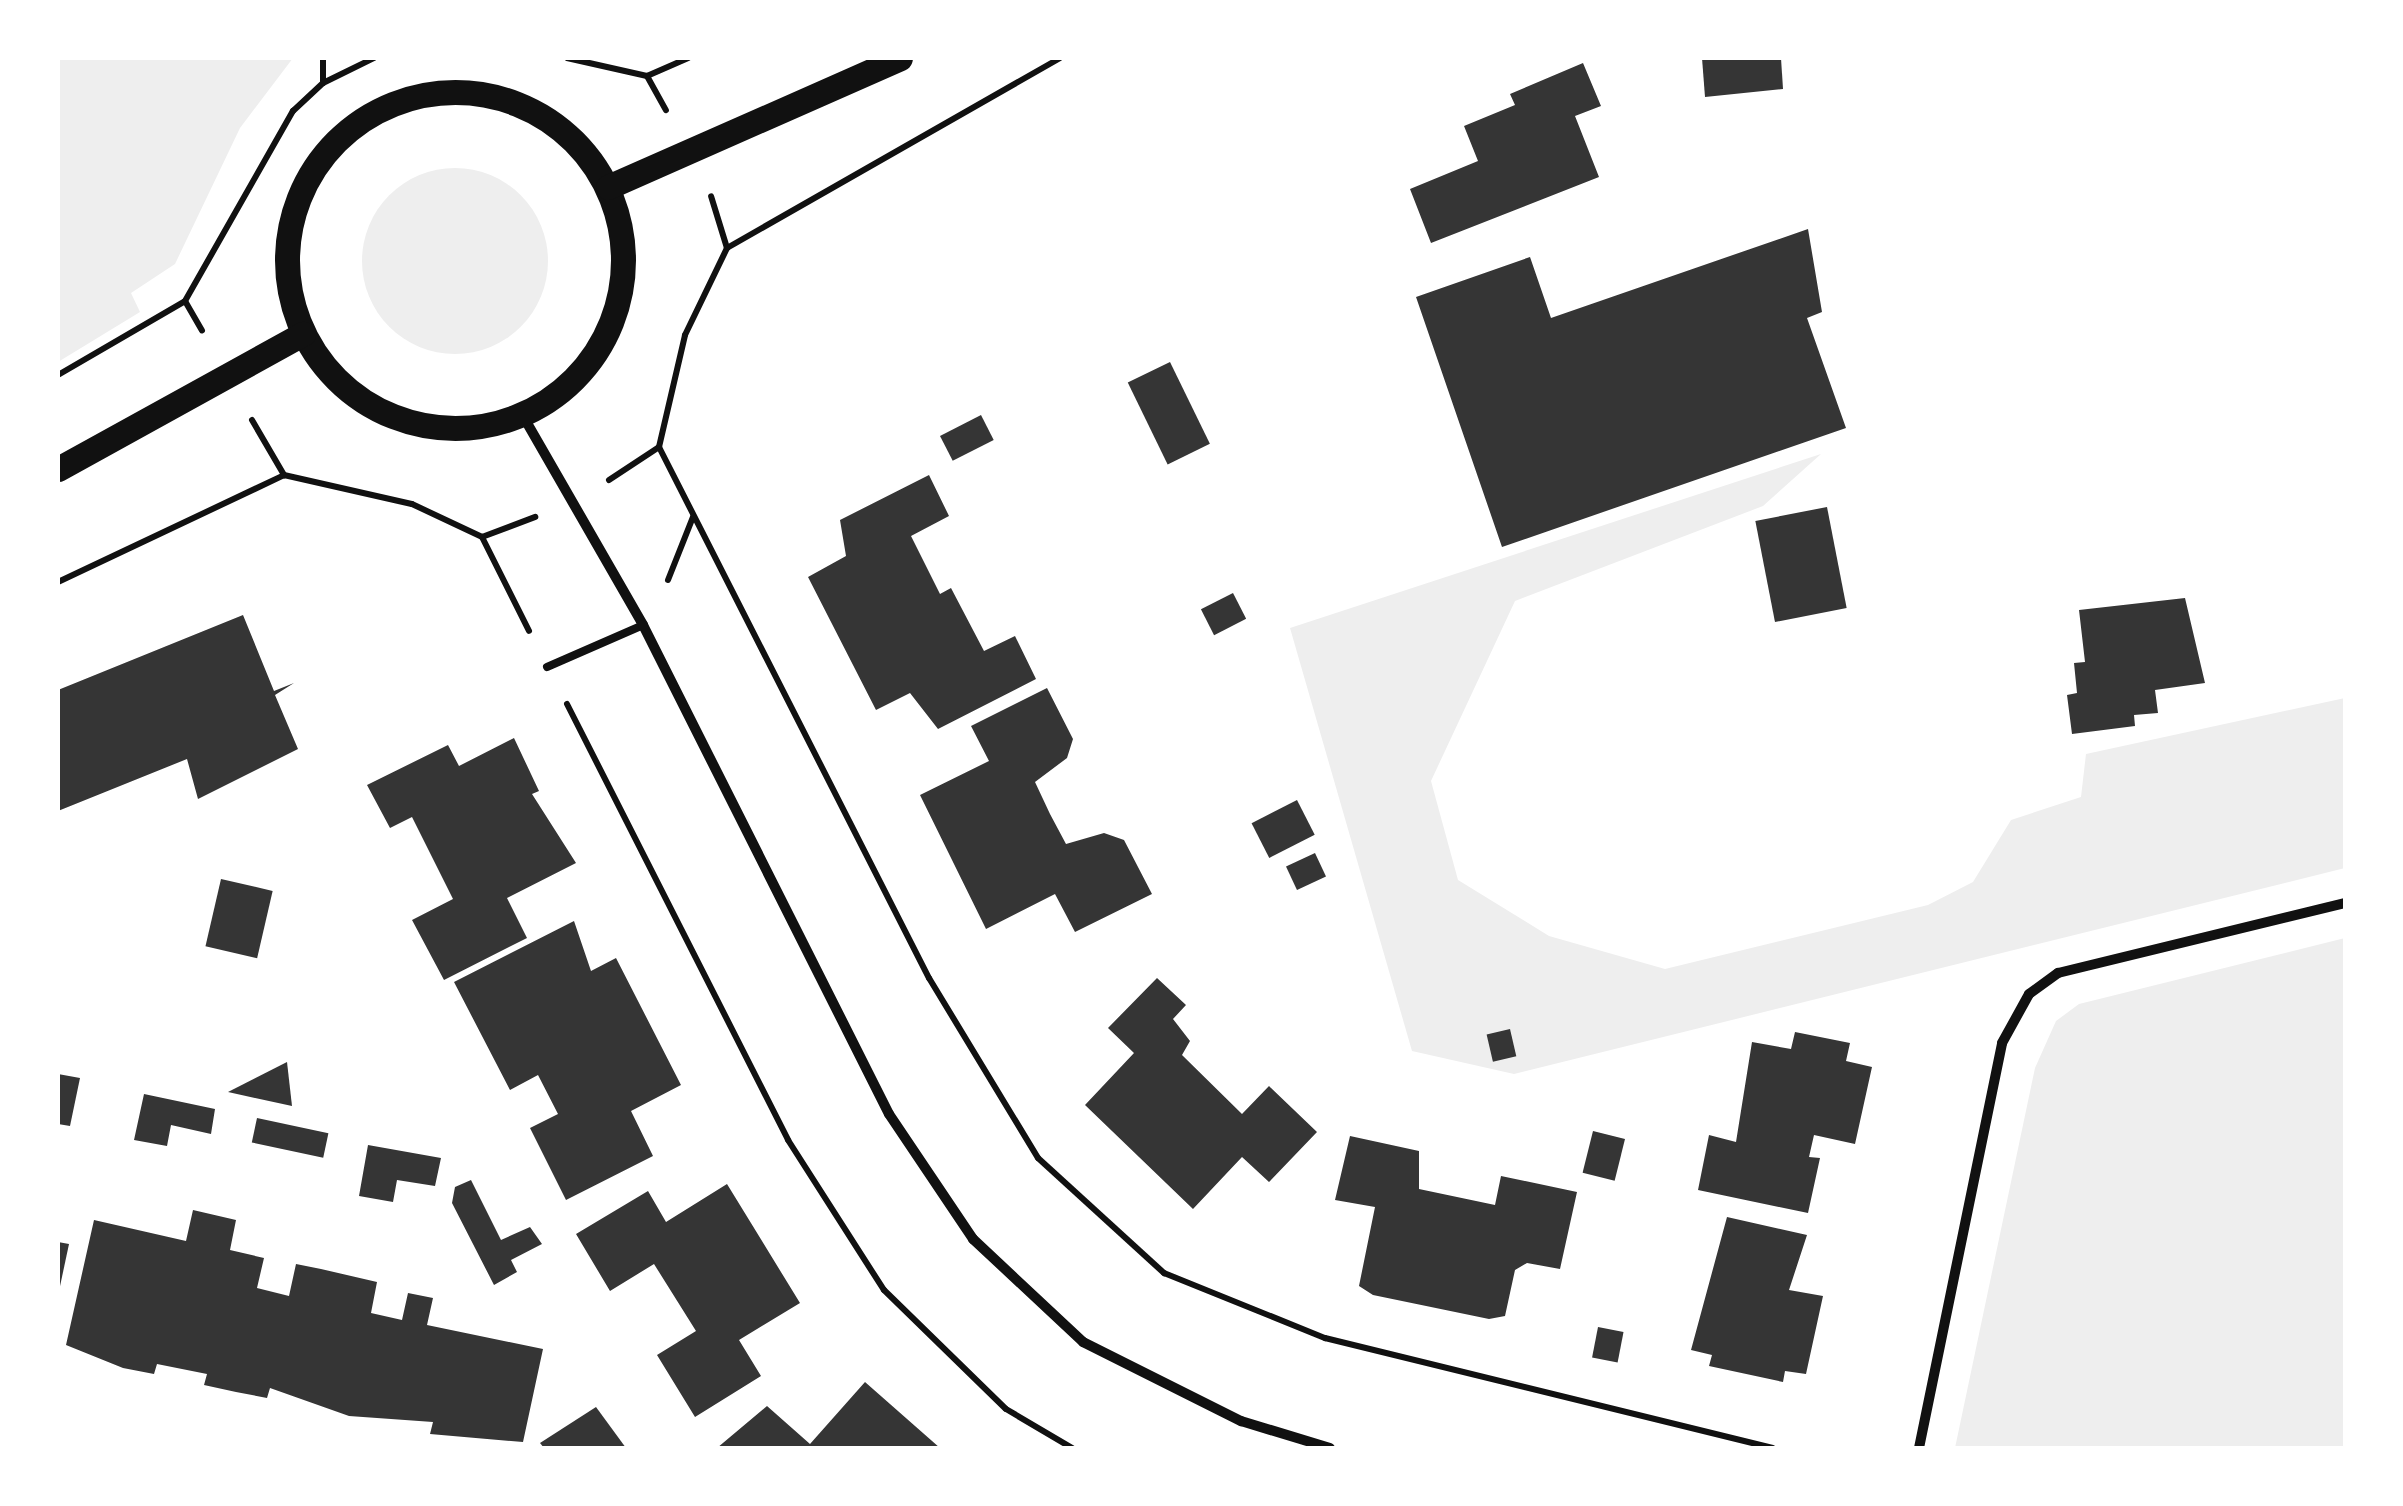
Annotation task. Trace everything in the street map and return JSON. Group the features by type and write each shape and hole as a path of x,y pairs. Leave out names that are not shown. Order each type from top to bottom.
{"main road":[{"path":"608,187 900,58"},
{"path":"432,93 486,94 550,122 608,187 624,239 622,293 603,344 569,386 524,416 473,428 421,426 373,408 332,376 303,334 287,283 300,197 338,138 382,108 432,93"},
{"path":"58,469 303,334"}],"street":[{"path":"524,416 642,625 889,1114 974,1239 1083,1342 1241,1421 1330,1448"},
{"path":"1918,1448 2002,1043 2029,994 2058,973 2346,903"}],"lane":[{"path":"547,666 642,625"}],"path":[{"path":"322,83 323,58"},
{"path":"58,374 184,301 261,154 322,83 374,58"},
{"path":"567,58 647,76 688,58"},
{"path":"1060,58 728,248 685,335 659,447 929,978 1038,1158 1164,1273 1325,1338 1773,1448"},
{"path":"482,537 571,499 659,447"},
{"path":"58,582 284,476 412,504 482,537 788,1140 884,1290 1006,1409 1072,1448"},
{"path":"642,625 694,516"}],"shaded area":[{"path":"58,58 293,58 240,128 175,264 131,293 140,312 58,362"},
{"path":"455,168 490,175 521,195 541,226 548,261 541,296 521,327 490,347 455,354 420,347 389,327 369,296 362,261 369,226 389,195 420,175"},
{"path":"1821,454 1763,506 1515,601 1431,781 1458,880 1549,936 1665,969 1928,905 1973,882 2011,820 2081,797 2086,754 2345,698 2345,868 1514,1074 1412,1051 1290,628"},
{"path":"2345,938 2345,1448 1955,1448 2035,1068 2056,1021 2079,1004"}],"building":[{"path":"1702,58 1781,58 1783,89 1705,97"},
{"path":"1583,63 1601,106 1575,116 1599,177 1431,243 1410,189 1478,161 1464,126 1515,105 1510,94"},
{"path":"1808,229 1822,312 1807,318 1846,428 1502,547 1416,297 1530,257 1551,318"},
{"path":"1170,362 1210,444 1168,464 1128,383"},
{"path":"981,415 994,440 953,461 940,436"},
{"path":"929,475 949,516 911,536 940,594 951,588 984,651 1015,636 1036,679 938,729 910,693 876,710 808,577 846,556 840,520"},
{"path":"1827,507 1847,608 1775,622 1755,521"},
{"path":"1233,593 1246,619 1214,635 1201,609"},
{"path":"2185,598 2205,683 2155,690 2158,713 2134,715 2135,726 2072,734 2067,695 2077,693 2074,663 2085,662 2079,610"},
{"path":"243,615 274,691 294,683 275,695 298,749 198,799 187,759 58,811 58,690"},
{"path":"1047,688 1073,739 1067,758 1035,782 1050,814 1066,844 1104,833 1124,840 1152,894 1075,932 1055,894 986,929 920,795 989,761 971,726"},
{"path":"514,738 539,791 532,794 576,863 507,898 527,938 444,980 412,920 453,899 412,817 390,828 367,785 448,745 459,766"},
{"path":"1297,800 1315,835 1269,858 1252,823"},
{"path":"1315,853 1326,877 1297,890 1286,867"},
{"path":"221,879 273,891 257,958 205,946"},
{"path":"574,921 591,971 616,958 681,1085 631,1111 653,1156 566,1200 530,1128 558,1114 538,1075 510,1090 454,982"},
{"path":"1157,978 1186,1005 1173,1019 1190,1041 1182,1055 1242,1114 1269,1086 1317,1132 1269,1182 1242,1157 1193,1209 1085,1105 1134,1053 1108,1028"},
{"path":"1510,1029 1516,1056 1493,1062 1487,1034"},
{"path":"1795,1032 1850,1043 1846,1061 1872,1067 1855,1144 1814,1135 1809,1157 1820,1158 1808,1213 1698,1190 1709,1135 1736,1142 1752,1042 1791,1049"},
{"path":"287,1062 292,1106 228,1092"},
{"path":"58,1074 80,1078 70,1126 58,1124"},
{"path":"144,1094 215,1109 211,1134 171,1125 167,1146 134,1140"},
{"path":"257,1118 328,1133 323,1158 252,1142"},
{"path":"1593,1131 1625,1139 1615,1181 1583,1173"},
{"path":"1350,1136 1419,1151 1419,1189 1495,1205 1501,1176 1577,1192 1560,1269 1527,1263 1515,1270 1505,1316 1489,1319 1373,1295 1359,1286 1375,1207 1335,1200"},
{"path":"368,1145 441,1158 435,1186 397,1180 393,1202 359,1196"},
{"path":"471,1180 501,1240 530,1227 542,1244 511,1260 517,1272 494,1285 452,1203 455,1187"},
{"path":"727,1184 800,1303 739,1340 761,1376 695,1417 657,1355 696,1331 654,1264 610,1291 576,1234 648,1191 666,1222"},
{"path":"193,1210 236,1220 230,1250 264,1258 257,1288 289,1296 296,1264 321,1269 377,1282 371,1313 402,1320 408,1293 433,1298 427,1325 543,1349 523,1442 430,1434 433,1422 349,1416 270,1388 267,1398 204,1385 207,1374 157,1364 154,1374 123,1368 66,1345 94,1220 186,1241"},
{"path":"1727,1217 1807,1235 1789,1290 1823,1296 1806,1374 1785,1371 1783,1382 1709,1366 1712,1355 1691,1350"},
{"path":"58,1242 69,1244 59,1291 58,1291"},
{"path":"1598,1327 1624,1332 1618,1362 1592,1357"},
{"path":"865,1382 940,1448 717,1448 767,1406 810,1444"},
{"path":"596,1407 626,1448 544,1448 540,1443"}]}
